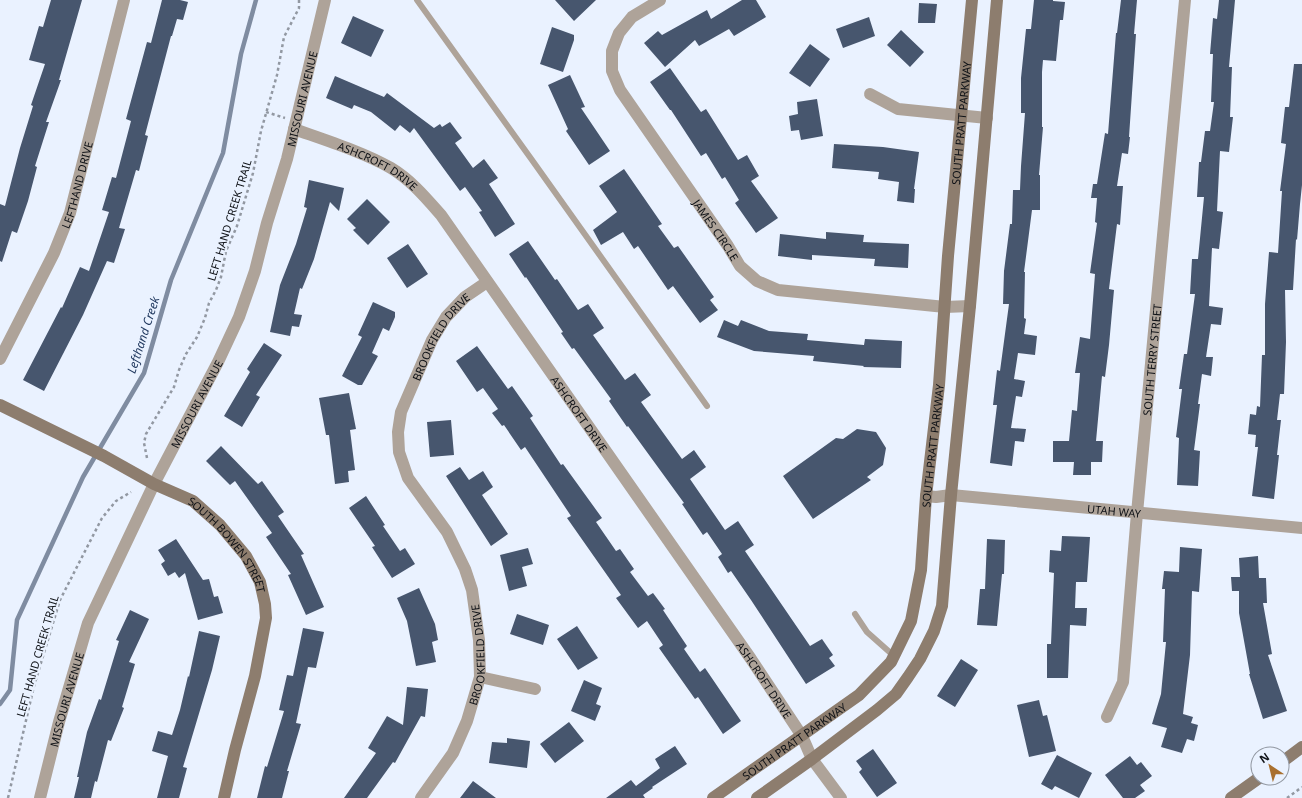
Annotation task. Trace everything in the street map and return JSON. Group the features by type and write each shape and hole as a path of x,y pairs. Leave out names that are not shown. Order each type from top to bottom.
{"street":[{"name":"LEFTHAND DRIVE","path":"0,359 54,253 70,213 124,0"},
{"name":"MISSOURI AVENUE","path":"40,798 88,622 154,484 218,362 239,317 255,271 267,224 287,159 325,0"},
{"name":"JAMES CIRCLE","path":"660,0 632,17 619,33 612,51 612,71 620,90 728,246 740,266 757,281 778,290 945,307 970,306"},
{"name":"SOUTH PRATT PARKWAY","path":"713,798 858,695 891,662 911,621 921,570 926,496 939,385 948,256 972,0"},
{"name":"SOUTH PRATT PARKWAY","path":"757,798 812,759 896,694 920,659 934,631 942,606 997,0"},
{"name":"SOUTH TERRY STREET","path":"1107,717 1123,682 1185,0"},
{"path":"870,94 898,109 987,118"},
{"name":"ASHCROFT DRIVE","path":"294,129 353,150 392,168 419,189 441,215 751,659 802,736 812,759 841,798"},
{"name":"BROOKFIELD DRIVE","path":"421,798 452,753 467,721 480,677 479,640 472,590 465,569 446,532 408,478 399,452 398,432 401,412 432,340 446,317 465,297 487,282"},
{"name":"SOUTH BOWEN STREET","path":"0,406 104,456 154,484 192,501 220,525 246,556 260,582 265,604 266,618 255,676 224,798"},
{"name":"UTAH WAY","path":"926,496 936,497 951,495 1302,528"},
{"path":"480,677 535,689"},
{"path":"1290,756 1302,747"},
{"path":"1231,798 1250,784"}],"lane":[{"path":"417,0 707,406"},
{"path":"855,614 867,632 894,656"}],"path":[{"name":"LEFT HAND CREEK TRAIL","path":"147,458 144,443 146,434 174,387 181,364 197,337 205,318 209,303 221,277 226,251 237,226 254,173 261,131 277,75 284,37 299,8 299,0"},
{"path":"266,112 282,118"},
{"name":"LEFT HAND CREEK TRAIL","path":"8,798 34,686 60,600 102,518 116,501 132,492"},
{"path":"1287,798 1302,787"}],"building":[{"path":"51,0 82,0 59,80 61,80 46,122 49,122 35,166 37,167 28,201 17,233 12,231 2,262 0,261 0,204 5,206 33,106 31,105 45,64 29,60 39,26 43,27"},
{"path":"162,0 180,0 188,2 183,20 177,19 171,36 145,135 148,136 139,171 136,170 119,228 125,229 114,263 107,261 83,315 44,391 23,380 61,307 62,308 80,267 89,271 109,212 102,210 112,177 116,178 131,121 126,119 147,42 151,43"},
{"path":"555,0 596,0 574,21"},
{"path":"742,0 756,0 766,17 734,36 729,29 699,46 695,40 665,67 644,43 658,31 662,35 707,10 711,19"},
{"path":"1034,0 1053,0 1065,2 1063,20 1060,20 1056,61 1043,60 1043,127 1039,175 1040,210 1032,210 1024,272 1024,318 1026,319 1024,334 1037,336 1035,355 1018,353 1014,379 1025,381 1022,397 1016,396 1011,428 1026,429 1024,442 1015,441 1012,466 990,463 997,405 993,405 997,370 1000,371 1009,304 1003,304 1004,271 1010,224 1012,224 1013,190 1020,190 1025,113 1021,113 1021,78 1026,29 1031,29"},
{"path":"1121,0 1137,0 1134,34 1136,34 1130,137 1128,154 1122,153 1117,186 1123,186 1120,225 1117,224 1109,289 1114,290 1105,377 1102,376 1096,441 1103,441 1102,462 1091,462 1091,475 1073,475 1074,462 1053,462 1053,441 1069,441 1072,410 1077,411 1080,373 1075,373 1080,337 1090,339 1095,274 1090,273 1097,223 1095,222 1097,198 1091,198 1093,184 1097,184 1105,133 1108,134 1116,33"},
{"path":"1219,0 1235,0 1229,67 1232,67 1230,117 1233,117 1229,152 1220,151 1217,211 1223,212 1219,249 1212,248 1209,306 1223,308 1221,325 1211,324 1206,357 1213,357 1211,376 1202,374 1194,450 1200,451 1198,486 1177,485 1179,438 1176,437 1182,389 1179,389 1184,354 1187,354 1195,294 1190,294 1192,259 1198,259 1204,197 1197,197 1199,162 1201,162 1205,131 1210,131 1214,102 1211,102 1213,54 1210,54 1213,18 1217,19"},
{"path":"919,3 937,4 935,23 918,23"},
{"path":"353,16 384,30 371,57 341,43"},
{"path":"869,17 875,36 843,48 836,29"},
{"path":"552,27 574,35 574,40 563,72 540,64"},
{"path":"901,30 924,52 910,67 887,45"},
{"path":"810,44 830,59 810,87 789,73"},
{"path":"1294,64 1302,64 1302,185 1297,240 1296,239 1293,290 1285,290 1286,342 1284,394 1280,394 1277,420 1281,420 1274,499 1252,496 1258,447 1255,447 1256,435 1248,434 1250,414 1256,415 1257,406 1260,407 1262,355 1265,355 1265,304 1269,252 1278,253 1282,191 1280,191 1286,144 1281,143 1285,107 1289,107"},
{"path":"670,68 701,112 706,109 738,160 747,155 759,176 751,181 778,218 756,233 735,203 739,200 725,177 722,179 706,153 701,156 671,110 650,82"},
{"path":"570,75 585,107 581,108 610,151 589,165 566,131 568,129 548,85"},
{"path":"335,76 384,97 387,93 434,128 440,124 442,127 450,122 462,138 455,143 473,168 484,159 498,178 489,184 515,224 495,237 479,212 482,211 465,187 460,191 414,128 410,133 400,125 395,131 371,112 354,105 352,109 326,98"},
{"path":"817,99 823,136 801,140 799,130 791,131 789,116 798,114 797,102"},
{"path":"834,144 883,147 919,152 914,189 914,203 897,201 899,182 878,179 879,172 832,168"},
{"path":"624,169 662,224 658,226 674,248 678,246 714,297 710,300 718,310 700,323 673,286 668,290 638,246 634,249 623,232 601,245 593,230 617,212 599,186"},
{"path":"309,180 344,188 339,211 330,202 314,259 302,289 300,288 294,314 302,315 299,327 292,326 290,336 270,332 280,285 296,244 307,208 304,207"},
{"path":"367,199 390,222 368,245 353,230 356,228 347,219"},
{"path":"826,232 864,235 863,242 909,244 908,268 874,266 875,259 812,255 812,260 778,256 780,234 826,239"},
{"path":"528,241 578,310 588,304 604,328 593,335 625,380 635,373 651,395 641,402 682,459 694,450 706,467 690,479 725,530 738,521 754,545 745,551 810,646 822,639 833,655 829,658 835,666 806,684 731,571 728,573 718,557 722,554 707,532 703,535 682,504 684,503 628,426 627,427 609,401 611,399 574,348 572,349 561,333 563,332 509,254"},
{"path":"408,244 428,274 407,288 387,258"},
{"path":"373,302 395,312 395,317 389,331 383,328 372,353 378,356 362,385 358,385 342,376 362,337 358,335"},
{"path":"724,320 738,326 741,320 769,331 808,334 807,340 864,345 865,339 902,341 901,368 863,367 864,366 813,361 814,356 754,351 717,337"},
{"path":"264,343 282,355 256,395 260,397 242,427 224,416 250,372 247,369"},
{"path":"477,346 508,389 512,386 533,416 530,418 561,465 563,464 602,518 596,522 616,551 620,549 634,569 630,572 648,596 653,593 665,609 663,610 687,646 684,649 700,672 705,668 741,721 723,734 698,697 695,699 659,648 663,645 647,621 638,628 616,598 621,595 567,518 571,516 525,447 521,450 504,425 502,426 492,413 498,409 483,388 477,392 456,361"},
{"path":"349,393 356,429 350,430 355,470 348,471 349,482 335,484 329,435 326,435 319,398"},
{"path":"451,420 454,455 430,457 427,422"},
{"path":"857,429 876,432 886,448 883,465 867,477 871,480 813,519 783,476 836,438 843,439"},
{"path":"221,446 258,484 262,481 284,512 278,516 304,554 301,555 324,607 306,615 288,575 291,574 266,537 272,533 235,481 230,485 206,461"},
{"path":"460,467 469,480 483,471 493,487 482,495 508,534 491,546 446,476"},
{"path":"366,496 385,525 383,526 400,551 405,548 415,564 392,578 372,547 375,546 349,508"},
{"path":"1062,536 1090,537 1087,582 1076,582 1075,608 1087,608 1086,626 1070,625 1068,678 1047,678 1047,644 1051,644 1054,573 1049,572 1050,550 1061,551"},
{"path":"176,539 203,580 209,579 214,597 218,596 223,613 198,620 185,573 179,578 175,572 168,576 161,564 165,561 158,550"},
{"path":"987,539 1005,540 1004,574 1002,574 997,626 977,625 980,589 985,589"},
{"path":"1180,547 1202,549 1199,592 1192,591 1190,655 1183,714 1193,717 1191,723 1198,725 1194,741 1187,739 1182,753 1161,747 1167,728 1152,724 1161,694 1166,642 1163,642 1165,589 1162,589 1164,571 1179,572"},
{"path":"528,548 533,564 522,567 527,586 509,591 500,555"},
{"path":"1258,556 1259,578 1266,578 1267,603 1263,603 1272,654 1268,655 1287,711 1263,719 1249,674 1239,613 1239,591 1232,591 1231,577 1240,577 1239,558"},
{"path":"419,588 435,624 438,640 432,642 436,662 416,666 407,621 397,598"},
{"path":"130,610 149,619 129,662 135,664 122,707 124,708 111,741 108,740 97,782 95,781 91,798 74,798 87,732 99,699 101,700 119,641 116,640"},
{"path":"517,614 549,625 543,645 510,634"},
{"path":"577,626 598,658 578,670 557,639"},
{"path":"303,628 324,632 316,668 308,667 296,723 301,724 287,771 289,771 282,798 257,798 265,766 267,767 284,711 279,710 287,675 293,676"},
{"path":"199,631 220,636 212,670 183,767 187,768 179,798 157,798 168,756 152,751 158,731 172,735 188,676 189,677"},
{"path":"961,659 978,670 955,707 937,696"},
{"path":"584,680 602,688 596,704 601,706 595,721 571,711"},
{"path":"407,687 428,689 425,717 421,716 395,763 393,762 367,798 344,798 376,753 368,748 387,716 403,725"},
{"path":"1039,700 1043,716 1047,715 1056,751 1029,757 1017,705"},
{"path":"569,722 584,741 555,763 540,744"},
{"path":"507,738 530,741 527,768 489,763 492,742 507,743"},
{"path":"675,746 687,764 652,787 653,788 643,795 645,798 606,798 631,780 636,786 660,768 655,759"},
{"path":"873,749 897,783 877,797 859,772 862,769 856,761"},
{"path":"1057,755 1092,773 1079,798 1055,786 1052,790 1041,784"},
{"path":"1130,756 1137,765 1141,762 1152,776 1140,785 1145,791 1135,798 1123,798 1105,775"},
{"path":"473,781 496,798 460,798"}],"waterway":[{"name":"Lefthand Creek","path":"0,704 10,690 17,620 83,477 144,373 171,280 223,153 241,54 256,0"}]}
